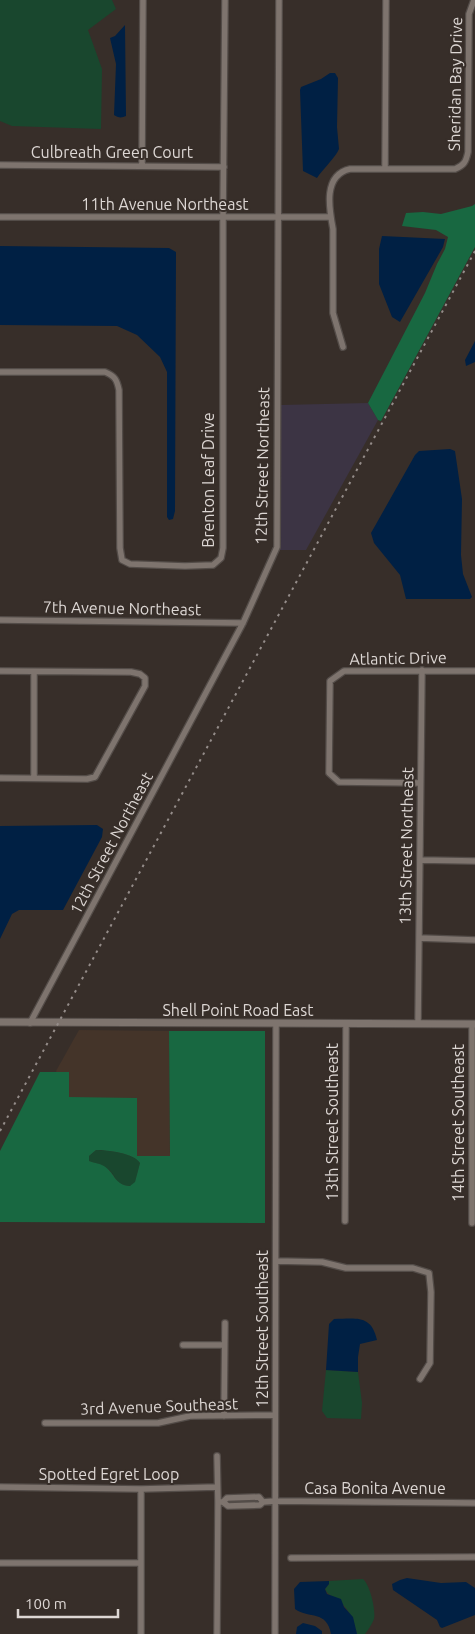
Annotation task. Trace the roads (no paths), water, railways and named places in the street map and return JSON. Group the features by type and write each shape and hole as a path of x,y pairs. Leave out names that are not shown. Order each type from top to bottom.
{"street":[{"path":"142,165 143,0"},
{"name":"Brenton Leaf Drive","path":"0,372 105,372 113,375 119,390 120,548 122,560 130,564 140,565 185,566 213,565 221,558 223,548 225,0"},
{"name":"12th Street Northeast","path":"30,1023 243,623 277,547 279,0"},
{"path":"385,168 386,0"},
{"name":"Sheridan Bay Drive","path":"343,347 333,313 333,229 330,187 333,179 342,171 350,169 455,169 462,166 466,161 468,152 469,14 474,0"},
{"name":"Culbreath Green Court","path":"0,165 224,166"},
{"name":"11th Avenue Northeast","path":"0,217 331,217"},
{"name":"7th Avenue Northeast","path":"0,620 243,623"},
{"name":"13th Street Northeast","path":"418,1023 422,670"},
{"path":"0,671 131,672 140,674 145,678 145,686 96,776 87,779 0,778"},
{"name":"Atlantic Drive","path":"420,783 339,782 329,773 330,681 344,671 475,671"},
{"path":"34,672 34,778"},
{"path":"420,860 475,861"},
{"path":"419,938 475,940"},
{"name":"Shell Point Road East","path":"0,1022 474,1024"},
{"name":"12th Street Southeast","path":"275,1634 276,1023"},
{"name":"13th Street Southeast","path":"345,1221 346,1023"},
{"name":"14th Street Southeast","path":"472,1223 474,1024"},
{"path":"276,1261 322,1262 346,1268 413,1268 429,1273 431,1292 430,1363 420,1379"},
{"path":"224,1416 225,1323"},
{"path":"183,1345 224,1345"},
{"name":"3rd Avenue Southeast","path":"45,1423 158,1422 190,1416 275,1415"},
{"path":"216,1456 217,1487 220,1502 218,1634"},
{"name":"Spotted Egret Loop","path":"0,1487 141,1489 217,1487"},
{"path":"141,1489 141,1634"},
{"name":"Casa Bonita Avenue","path":"220,1502 228,1498 259,1498 263,1502 475,1503"},
{"path":"291,1558 475,1558"},
{"path":"0,1563 141,1563"}],"water":[{"path":"125,25 126,116 117,117 114,115 116,64 110,38 115,36"},
{"path":"330,73 335,73 338,78 337,127 339,149 317,178 303,171 300,90 301,87"},
{"path":"382,236 445,239 443,247 400,322 392,317 379,284 379,249"},
{"path":"0,246 169,248 176,252 175,511 173,519 169,520 167,517 167,372 160,357 137,335 117,326 0,325"},
{"path":"475,341 475,362 466,366 465,360"},
{"path":"450,449 455,451 462,499 461,555 463,574 472,597 470,599 406,599 400,575 374,543 371,533 415,455 419,451"},
{"path":"97,825 103,829 102,837 63,910 19,910 12,914 0,939 0,826"},
{"path":"334,1319 362,1320 371,1326 374,1332 377,1340 360,1344 358,1372 326,1370 329,1324"},
{"path":"407,1578 441,1583 466,1582 475,1588 475,1615 442,1628 440,1627 437,1620 393,1590 392,1584"},
{"path":"329,1581 325,1589 327,1594 341,1599 344,1607 353,1617 357,1634 331,1634 329,1626 322,1618 295,1609 294,1589 300,1582"},
{"path":"303,1623 315,1626 322,1631 322,1634 296,1634 297,1627"}],"railway":[{"path":"0,1131 475,251"}]}
